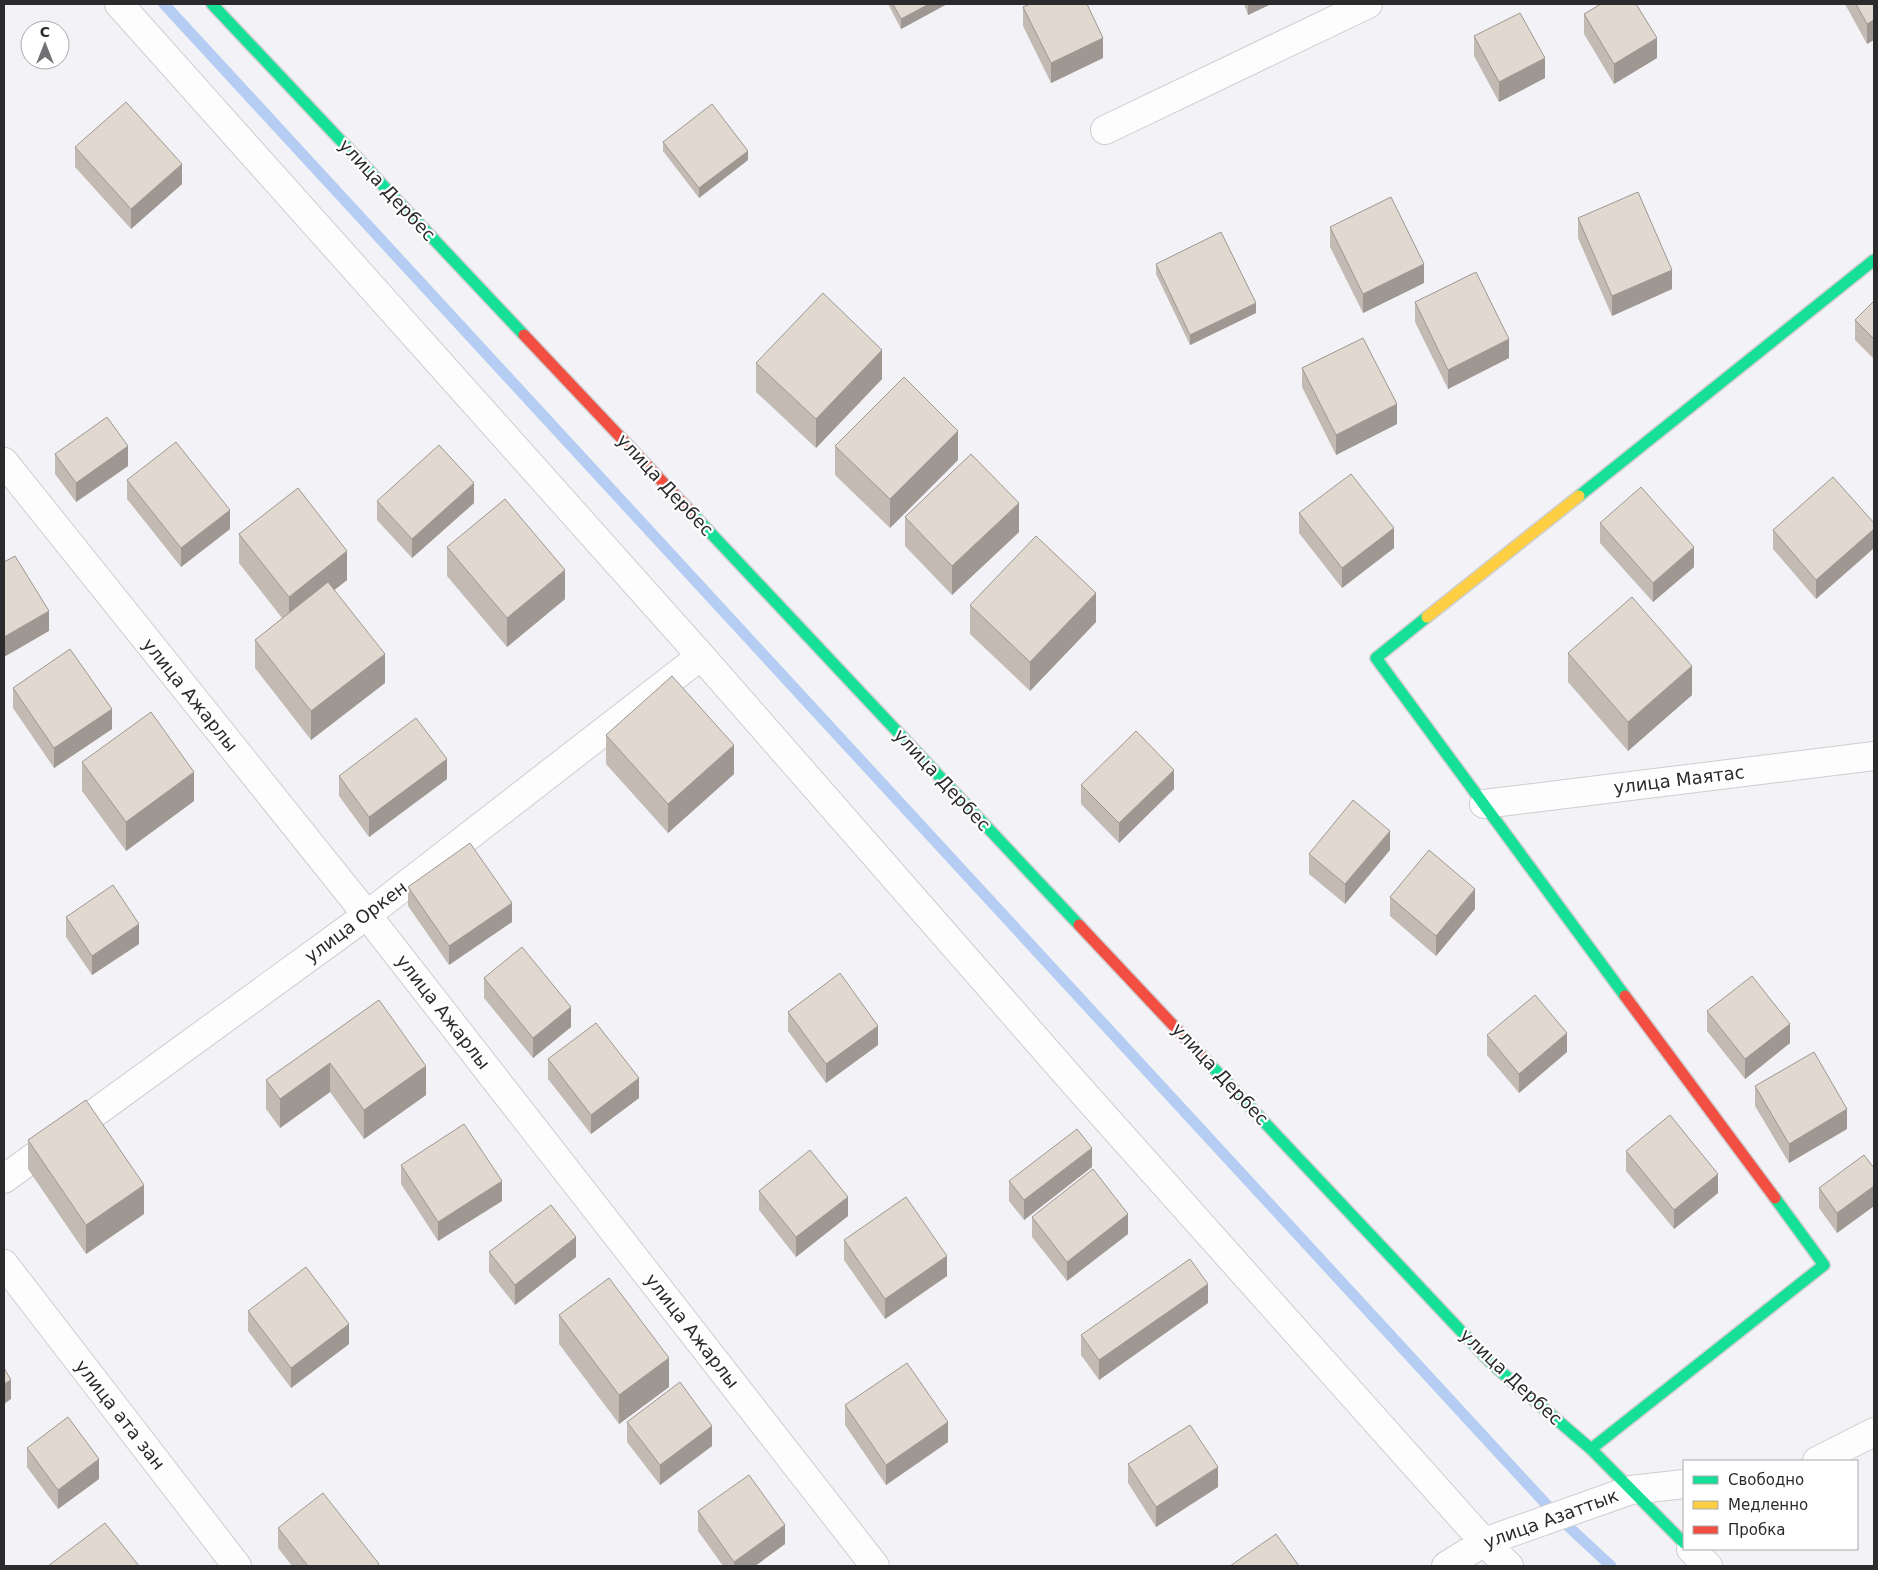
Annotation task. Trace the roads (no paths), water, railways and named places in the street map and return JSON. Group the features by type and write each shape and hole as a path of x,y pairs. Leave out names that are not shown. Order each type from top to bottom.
{"street":[{"path":"119,4 701,656 1092,1102 1484,1542 1509,1566"},
{"name":"улица Дербес","path":"212,4 1492,1364 1591,1448 1683,1542"},
{"path":"1105,130 1368,4"},
{"path":"1591,1448 1824,1265 1376,658 1874,260"},
{"name":"улица Ажарлы","path":"4,462 367,915 875,1566"},
{"name":"улица Оркен","path":"4,1179 367,915 701,656"},
{"name":"улица Маятас","path":"1484,804 1874,756"},
{"name":"улица ата зан","path":"4,1264 237,1566"},
{"path":"1819,1460 1874,1432"},
{"name":"улица Азаттык","path":"1446,1566 1484,1542 1631,1490 1683,1484"},
{"path":"1691,1550 1708,1566"}],"waterway":[{"path":"164,4 1557,1516 1611,1566"}]}
